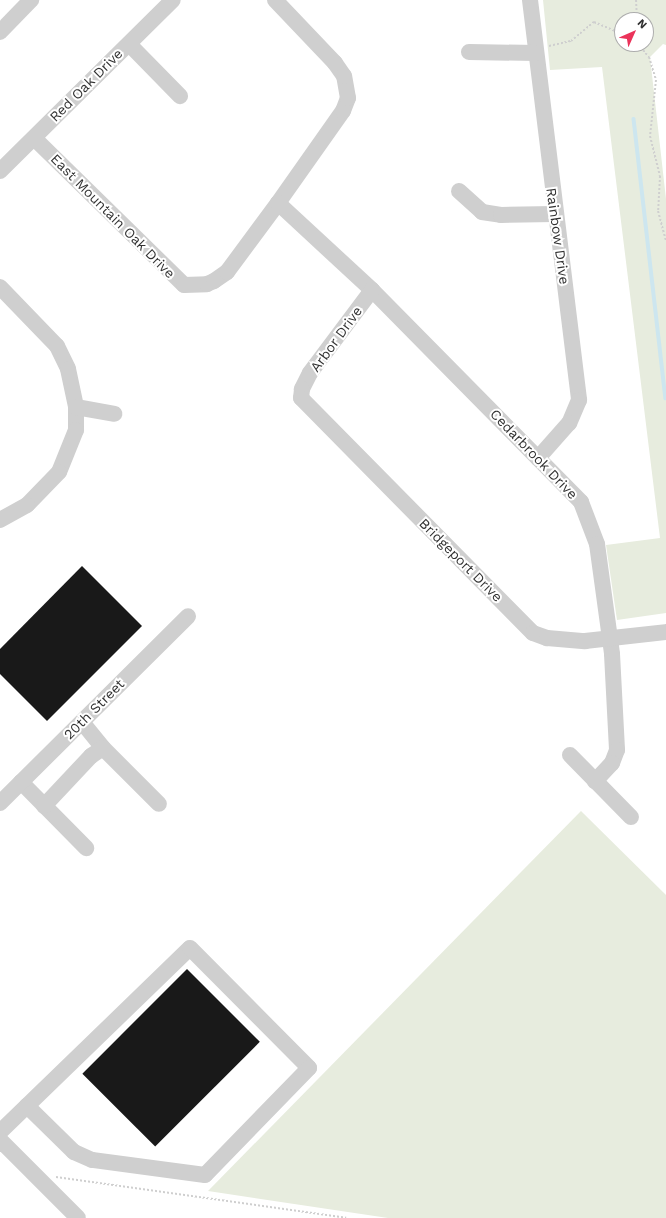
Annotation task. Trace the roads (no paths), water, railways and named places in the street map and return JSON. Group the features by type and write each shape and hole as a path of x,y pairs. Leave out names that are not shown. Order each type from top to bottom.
{"street":[{"path":"0,32 31,0"},
{"name":"Red Oak Drive","path":"0,171 173,0"},
{"name":"East Mountain Oak Drive","path":"34,138 184,285 207,284 226,272 278,203 343,111 348,88 335,63 275,0"},
{"name":"Rainbow Drive","path":"530,0 554,214 579,400 569,423 538,458"},
{"path":"129,44 180,96"},
{"path":"469,52 536,50"},
{"path":"459,191 482,212 501,215 554,214"},
{"name":"Cedarbrook Drive","path":"278,203 372,290 581,502 590,518 597,544 610,639 617,750 612,763 595,781"},
{"path":"0,287 56,346 68,369 76,407 76,430 58,472 27,505 0,520"},
{"name":"Arbor Drive","path":"302,389 372,290"},
{"name":"Bridgeport Drive","path":"302,389 301,398 533,633 547,638 585,641 666,632"},
{"path":"76,407 114,414"},
{"name":"20th Street","path":"0,803 188,616"},
{"path":"82,722 103,748 159,804"},
{"path":"44,806 91,756 103,748"},
{"path":"570,755 631,817"},
{"path":"21,782 86,848"},
{"path":"27,1106 74,1152 92,1160 204,1176 309,1068 190,948 27,1106 1,1141 78,1218"}],"waterway":[{"path":"634,119 666,398"}]}
